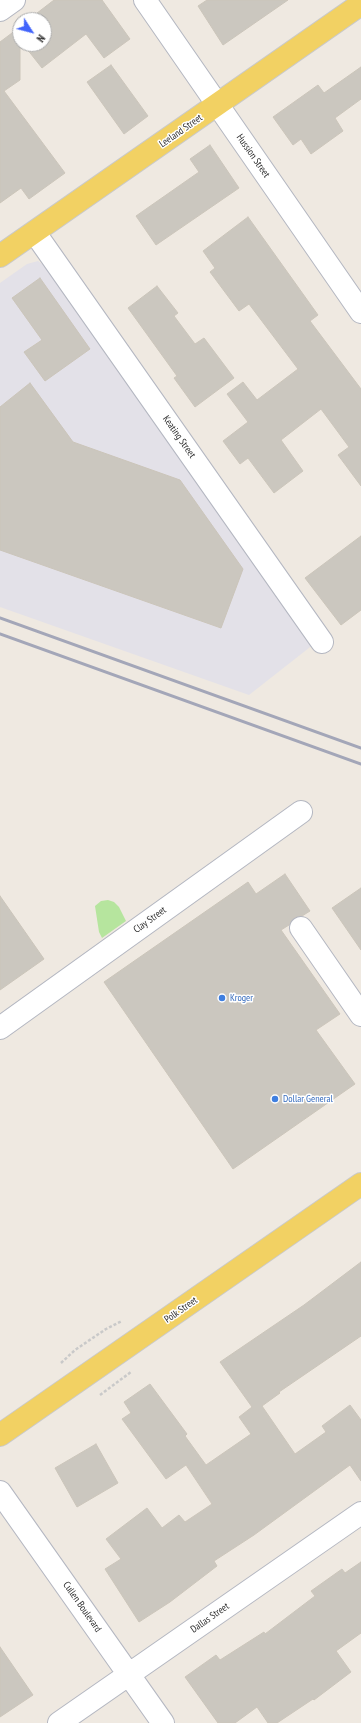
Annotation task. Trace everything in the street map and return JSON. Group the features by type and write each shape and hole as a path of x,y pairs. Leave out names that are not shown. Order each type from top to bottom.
{"main road":[{"name":"Leeland Street","path":"0,256 361,4"},
{"name":"Polk Street","path":"0,1435 361,1184"}],"street":[{"path":"0,10 14,0"},
{"name":"Hussion Street","path":"145,0 361,312"},
{"name":"Keating Street","path":"35,232 322,642"},
{"name":"Clay Street","path":"0,1028 300,812"},
{"path":"301,928 361,1015"},
{"name":"Cullen Boulevard","path":"0,1492 163,1723"},
{"name":"Dallas Street","path":"59,1723 361,1513"}],"shaded area":[{"path":"38,261 50,270 314,644 249,695 0,607 0,283 27,264"}],"green space":[{"path":"108,900 114,902 119,907 126,921 102,938 99,932 95,906 101,901"}],"building":[{"path":"54,0 102,0 130,39 104,58 86,34 42,68 29,52 52,52 52,12 38,12"},
{"path":"207,0 288,0 223,45 198,6"},
{"path":"12,33 12,52 20,52 20,80 4,91 65,173 29,199 21,188 0,203 0,42"},
{"path":"111,65 148,116 124,134 87,82"},
{"path":"361,67 361,99 335,118 343,131 311,154 301,139 293,145 273,117 318,85 324,93"},
{"path":"210,145 239,188 156,245 136,216 199,172 190,159"},
{"path":"248,217 318,315 310,321 361,389 361,486 338,455 349,447 321,409 281,440 303,471 274,493 248,458 240,464 223,441 248,422 227,394 243,382 257,400 298,369 249,304 239,311 210,272 215,268 203,251"},
{"path":"40,278 90,349 45,381 24,352 42,340 12,298"},
{"path":"157,286 178,313 174,316 195,344 204,338 234,378 195,407 174,378 177,376 128,308"},
{"path":"30,383 73,442 180,480 243,569 221,628 0,550 0,407"},
{"path":"361,536 361,610 341,625 305,578"},
{"name":"Kroger","path":"285,874 310,911 302,916 294,918 289,925 281,930 340,1014 316,1030 355,1084 233,1169 104,982 248,882 256,894"},
{"path":"361,888 361,950 332,908"},
{"path":"0,896 44,959 0,990"},
{"path":"361,1262 361,1336 279,1392 280,1393 262,1406 295,1454 326,1432 322,1426 350,1405 361,1420 361,1481 350,1465 254,1535 214,1561 217,1566 170,1602 139,1622 105,1569 121,1559 106,1539 147,1508 162,1528 179,1515 185,1522 212,1504 186,1465 166,1479 122,1419 131,1413 124,1402 150,1384 187,1434 185,1436 206,1465 251,1434 239,1417 252,1407 220,1362 304,1305"},
{"path":"96,1444 118,1483 77,1507 55,1468"},
{"path":"361,1562 361,1633 336,1651 351,1672 314,1700 313,1699 277,1723 268,1723 257,1707 235,1723 218,1723 185,1677 216,1655 220,1660 264,1632 265,1634 315,1596 311,1591 342,1569 345,1573"},
{"path":"0,1647 33,1695 0,1717"}],"railway":[{"path":"0,618 361,748"},
{"path":"0,634 361,764"}],"place":[{"name":"Kroger","path":"222,998"},
{"name":"Dollar General","path":"275,1099"}]}
